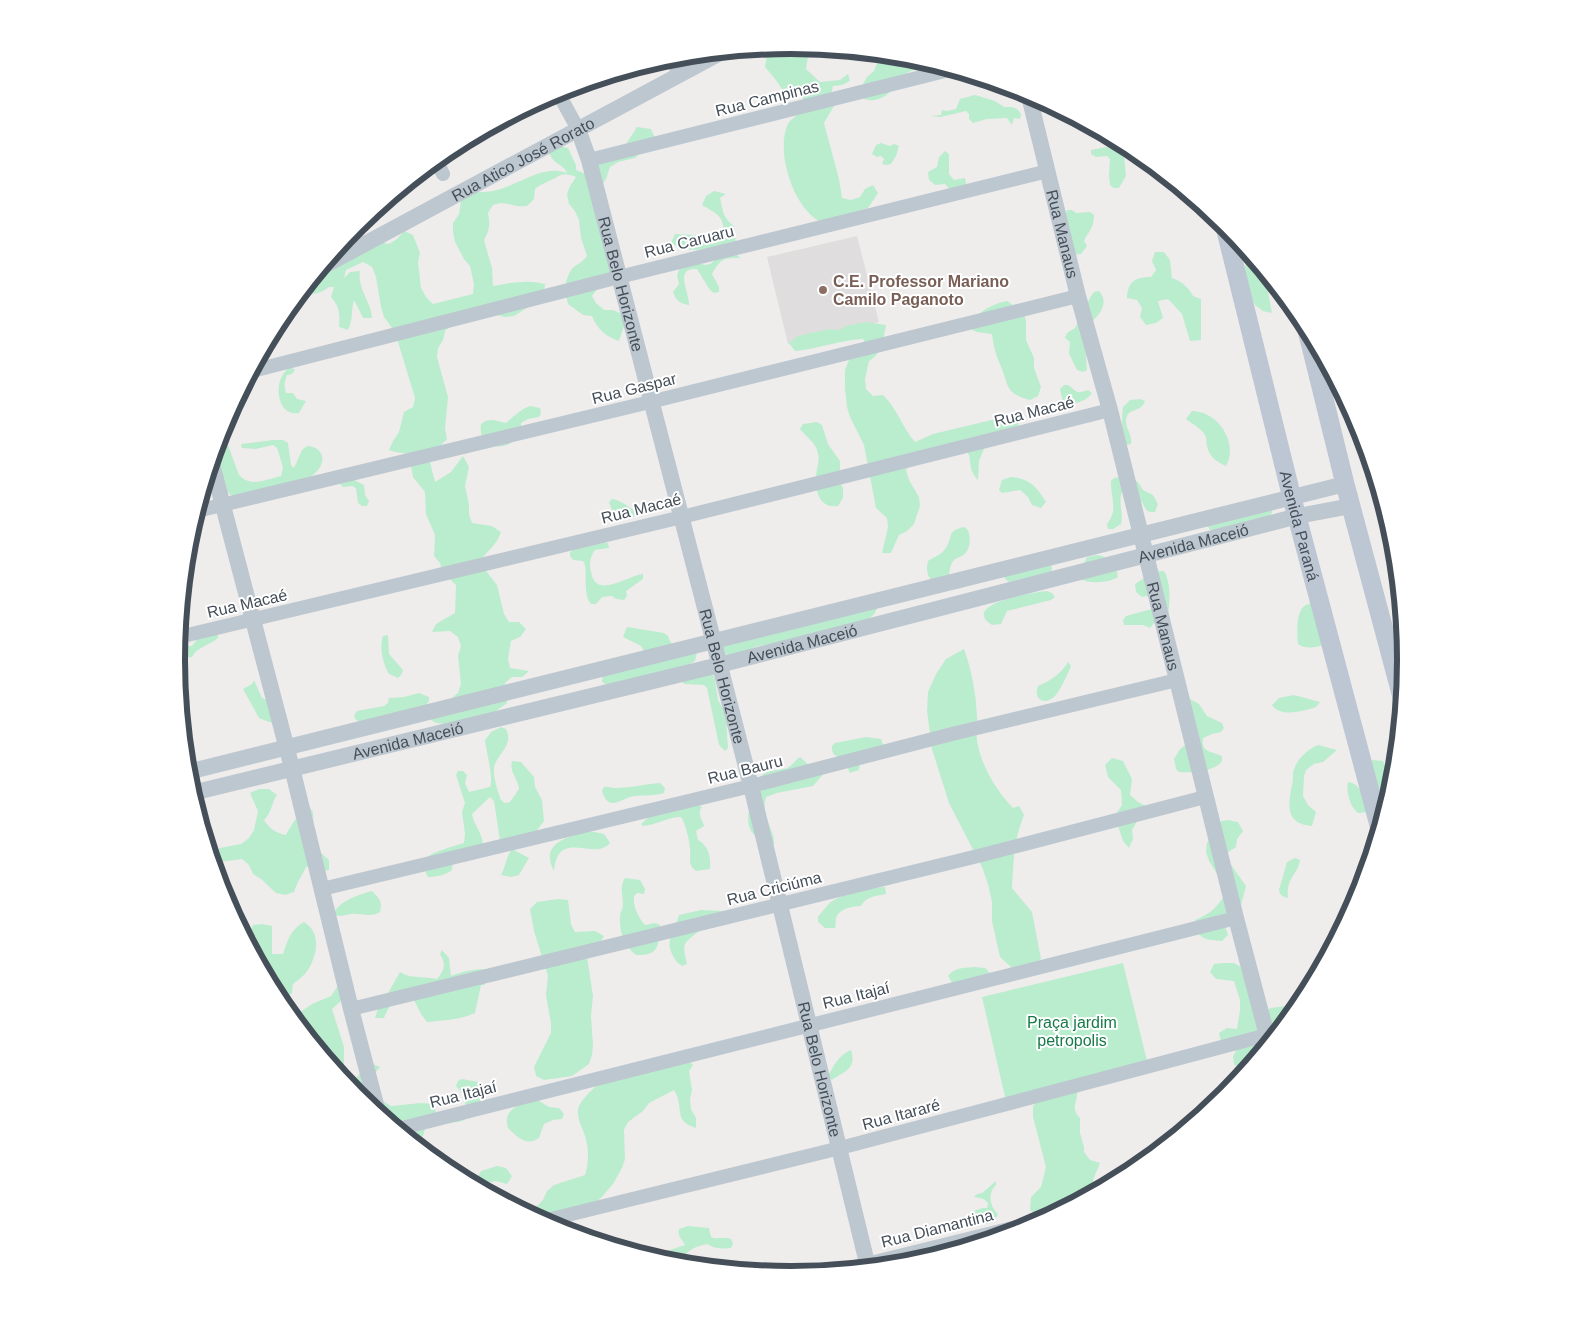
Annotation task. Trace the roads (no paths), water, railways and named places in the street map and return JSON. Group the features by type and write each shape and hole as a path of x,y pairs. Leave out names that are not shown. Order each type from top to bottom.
{"main road":[{"name":"Avenida Paraná","path":"1228,240 1292,498 1377,817"},
{"path":"1311,348 1397,681"}],"street":[{"name":"Rua Atico José Rorato","path":"337,259 707,60"},
{"path":"675,65 680,74"},
{"name":"Rua Campinas","path":"589,160 940,72"},
{"name":"Rua Belo Horizonte","path":"561,99 578,129 589,160 650,402 682,517 718,665 751,786 867,1261"},
{"name":"Rua Manaus","path":"1031,103 1078,296 1110,410 1205,797 1267,1035"},
{"path":"440,167 444,174"},
{"name":"Rua Caruaru","path":"260,369 619,277 1048,171"},
{"name":"Rua Gaspar","path":"205,509 650,402 1078,296"},
{"name":"Rua Macaé","path":"186,634 682,517 1110,410"},
{"path":"214,474 287,747 375,1100"},
{"name":"Avenida Maceió","path":"196,770 1345,484"},
{"name":"Avenida Maceió","path":"200,791 718,665 1298,516 1351,506"},
{"name":"Rua Bauru","path":"322,889 751,786 952,734 1177,680"},
{"name":"Rua Criciúma","path":"351,1009 982,855 1205,797"},
{"name":"Rua Itajaí","path":"405,1127 1236,918"},
{"name":"Rua Itararé","path":"555,1218 1263,1040"},
{"name":"Rua Diamantina","path":"913,1254 963,1241"}],"place":[{"name":"C.E. Professor Mariano Camilo Paganoto","path":"823,290"}],"park label":[{"name":"Praça jardim petropolis","path":"1072,1031"}]}
